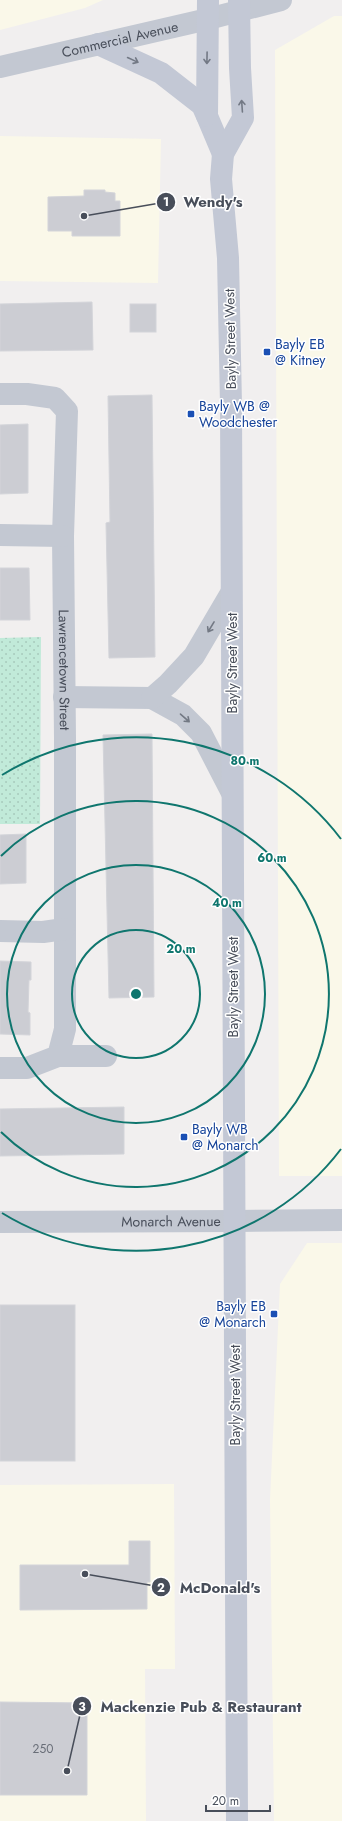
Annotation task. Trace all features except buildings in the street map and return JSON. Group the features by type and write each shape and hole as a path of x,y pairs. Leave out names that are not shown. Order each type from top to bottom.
{"main road":[{"name":"Bayly Street West","path":"237,1821 231,405 228,258 221,179 223,154 243,118 240,68 239,5"},
{"name":"Bayly Street West","path":"208,10 208,116 223,154"},
{"path":"98,44 161,73 202,105 208,116"}],"street":[{"name":"Commercial Avenue","path":"0,67 98,44 208,10 281,0"},
{"name":"Lawrencetown Street","path":"0,394 26,394 55,398 67,411 63,536 64,697 66,738 64,929 65,1029 58,1056"},
{"path":"0,535 63,536"},
{"path":"152,698 168,684 194,656 232,593"},
{"path":"64,697 152,698 183,714 201,733 232,793"},
{"path":"0,931 43,932 64,929"},
{"path":"0,1068 27,1068 58,1056 106,1056"},
{"name":"Monarch Avenue","path":"0,1222 342,1220"}],"shaded area":[{"path":"0,0 103,0 85,8 0,30"},
{"path":"334,16 342,16 342,1176 279,1176 275,50"},
{"path":"0,136 161,139 158,283 0,281"},
{"path":"307,1243 342,1243 342,1821 274,1821 270,1500 280,1284"},
{"path":"174,1484 175,1669 145,1669 146,1821 0,1821 0,1485"}],"green space":[{"path":"41,637 40,824 0,824 0,638"}],"place":[{"name":"Wendy's","path":"84,216"},
{"name":"Bayly EB @ Kitney","path":"267,352"},
{"name":"Bayly WB @ Woodchester","path":"191,414"},
{"name":"Bayly WB @ Monarch","path":"184,1137"},
{"name":"Bayly EB @ Monarch","path":"274,1314"},
{"name":"McDonald's","path":"85,1574"},
{"name":"Mackenzie Pub & Restaurant","path":"67,1771"}]}
